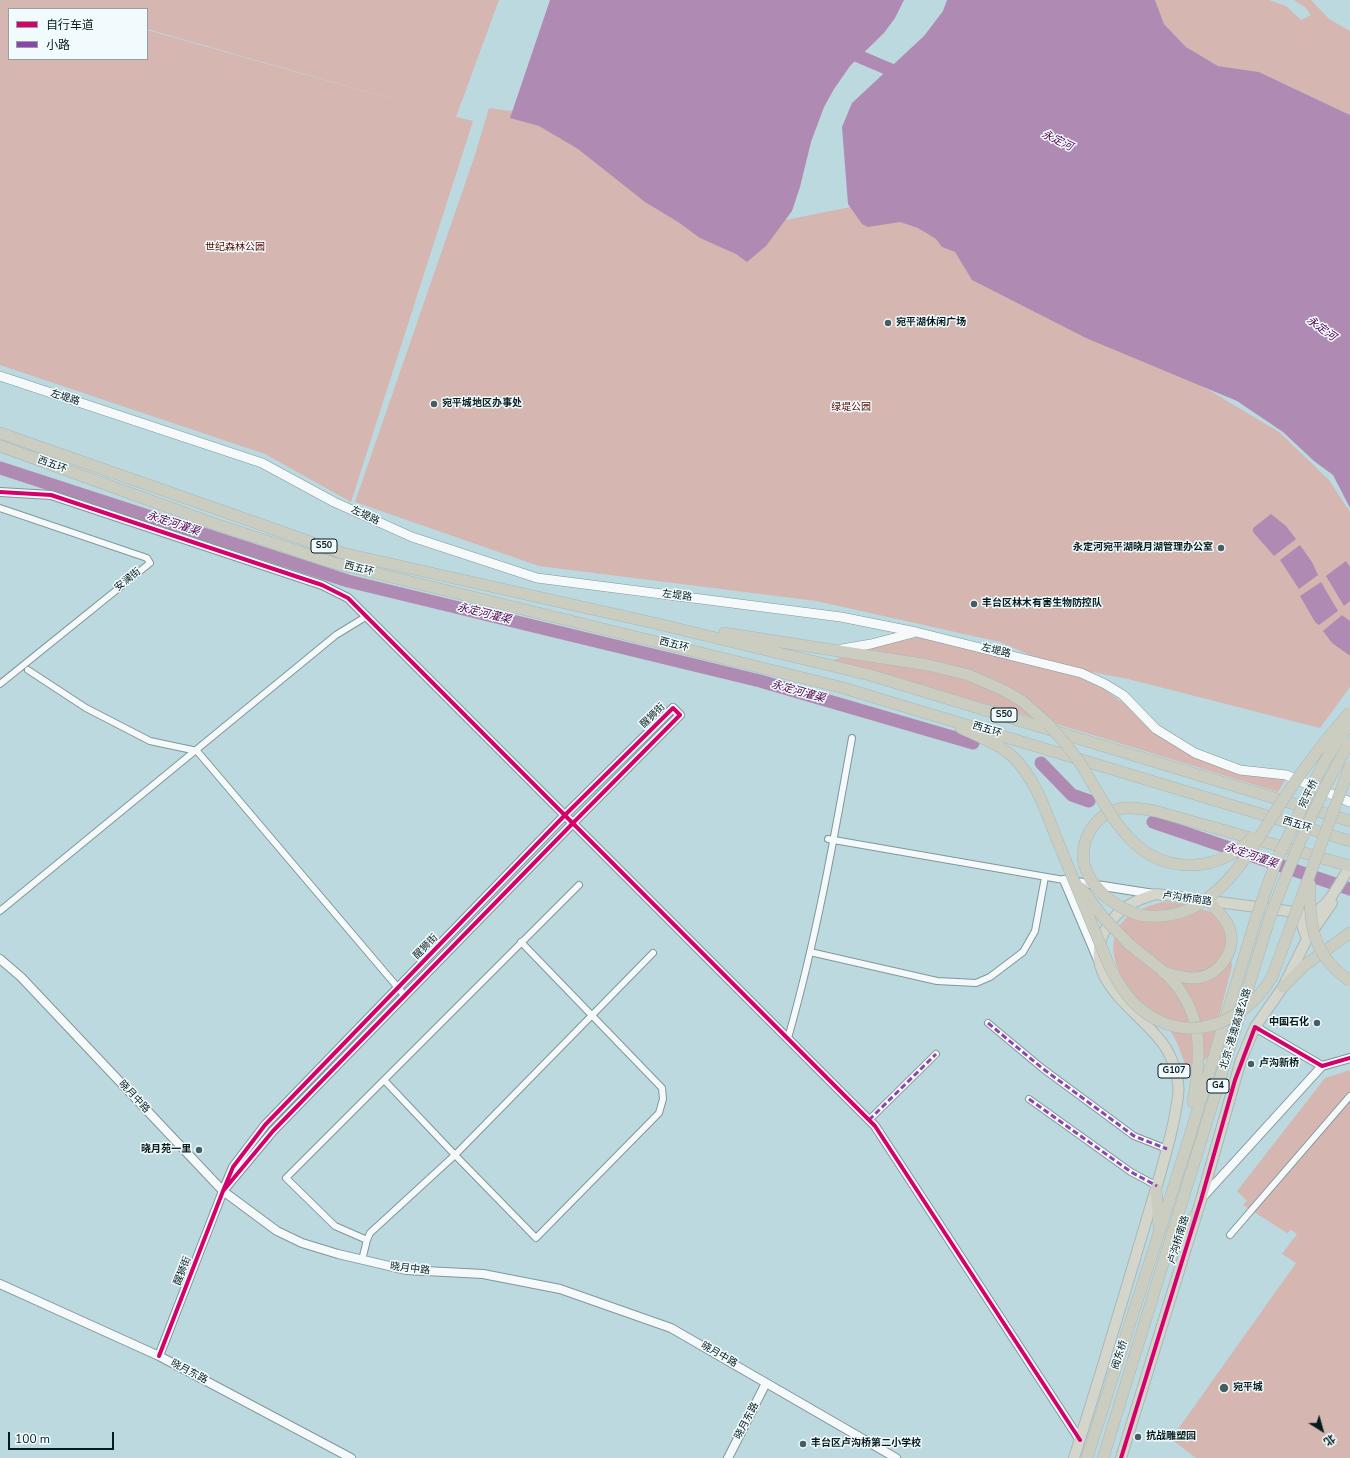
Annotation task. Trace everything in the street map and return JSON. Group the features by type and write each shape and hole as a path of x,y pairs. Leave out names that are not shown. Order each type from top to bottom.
{"highway":[{"name":"西五环","path":"2,434 342,553 654,623 870,675 1350,821"},
{"name":"西五环","path":"0,446 215,524 334,563 840,687 1350,841"},
{"path":"654,623 832,649 928,665 969,675 1005,691 1022,701 1048,724 1070,749 1119,827 1139,848 1161,860 1185,866 1203,865 1218,861 1235,852 1267,823"},
{"path":"1350,712 1310,760 1267,823 1225,884 1201,904 1184,912 1156,916 1133,913 1101,894 1092,883 1084,864 1084,847 1092,828 1107,813 1119,809 1132,808 1155,811 1350,867"},
{"path":"929,713 998,746 1011,756 1037,790 1058,842 1067,876 1116,980 1142,1011 1159,1021 1171,1025 1195,1028 1214,1025 1232,1019 1254,1002 1265,990 1279,960 1350,766"},
{"name":"宛平桥","path":"1257,915 1277,859 1322,766 1350,722"},
{"name":"宛平桥","path":"1270,917 1290,865 1331,774 1350,742"},
{"name":"卢沟桥南路","path":"1121,1458 1194,1216 1201,1200 1235,1080 1255,1027 1283,987 1307,939 1350,867"},
{"path":"1310,874 1309,912 1315,939 1334,969 1350,981"},
{"path":"1067,876 1103,918 1129,944 1164,972 1184,999 1196,1024 1200,1055 1187,1145"},
{"name":"卢沟桥南路","path":"1098,960 1100,944 1104,932 1113,917 1136,900 1156,894 1303,914 1313,913 1325,909 1350,876"},
{"path":"1164,972 1183,977 1197,978 1209,974 1219,967 1227,958 1231,938 1229,927 1210,902"},
{"path":"1288,911 1297,916 1301,922 1307,939"},
{"name":"北京-港澳高速公路","path":"1153,1252 1257,915"},
{"name":"北京-港澳高速公路","path":"1166,1255 1270,917"},
{"path":"1283,987 1305,965 1350,933"},
{"name":"G107","path":"1074,1458 1167,1149 1176,1107 1178,1084 1172,1062 1162,1041 1149,1026 1135,1016 1115,994 1098,960"},
{"path":"1156,1187 1160,1230"},
{"path":"1170,1244 1194,1216"},
{"name":"阀东桥","path":"1087,1458 1153,1252"},
{"name":"阀东桥","path":"1103,1458 1166,1255"}],"main road":[{"name":"左堤路","path":"0,376 262,463 334,502 412,537 537,578 841,618 916,632 1081,673 1105,684 1123,695 1156,729 1195,753 1240,770 1286,775 1350,802"},
{"path":"832,649 865,645 916,632"}],"street":[{"path":"0,492 51,495 322,585 348,598 875,1126 1080,1440"},
{"name":"安澜街","path":"0,508 148,558 150,562 0,684"},
{"path":"0,911 197,751 336,635 367,616"},
{"path":"28,670 86,708 150,741 197,751 405,996"},
{"name":"醒狮街","path":"159,1356 222,1191 233,1168 265,1125 565,815 673,708 680,715 273,1132 222,1191"},
{"path":"788,1038 810,952 852,738"},
{"path":"831,840 1045,877 1067,876 1156,894"},
{"path":"1067,876 1098,960"},
{"path":"810,952 937,980 976,983 990,976 1023,952 1034,931 1045,877"},
{"path":"367,1240 335,1226 286,1178 579,885"},
{"path":"384,1080 536,1238 658,1113 663,1099 662,1088 521,942"},
{"path":"362,1260 370,1233 455,1154 654,953"},
{"name":"晓月中路","path":"0,959 21,977 222,1191 277,1231 302,1243 362,1260 406,1270 483,1274 560,1289 671,1328 896,1458"},
{"path":"988,1023 1042,1068 1134,1136 1167,1149"},
{"path":"1255,1027 1322,1066"},
{"path":"869,1120 936,1054"},
{"path":"1201,1200 1322,1066 1350,1058"},
{"path":"1230,1235 1350,1096"},
{"path":"1029,1099 1131,1172 1156,1187"},
{"name":"晓月东路","path":"0,1284 159,1356 351,1458"},
{"name":"晓月东路","path":"728,1458 766,1383"}],"green space":[{"name":"世纪森林公园","path":"0,0 499,0 456,117 473,121 351,502 265,454 0,365","holes":["67,6 74,8 148,8 148,29 445,114 148,30 148,60 8,60 8,8 73,8"]},
{"path":"1155,0 1269,0 1286,6 1301,20 1311,15 1305,7 1294,0 1311,0 1329,19 1350,31 1350,115 1259,72 1218,66 1186,47 1164,24"},
{"name":"绿堤公园","path":"489,108 582,121 735,230 866,204 973,242 1075,310 1279,432 1329,480 1350,512 1350,687 1320,728 1128,679 1050,664 1000,642 816,601 539,566 355,502 475,155"},
{"path":"919,637 1084,678 1104,689 1126,705 1155,733 1188,753 1286,779 1278,792 1073,729 833,660 871,648"},
{"path":"1162,902 1185,904 1211,912 1221,920 1228,933 1232,966 1209,1056 1197,1066 1186,1066 1171,1032 1133,994 1120,974 1116,963 1114,941 1117,930 1124,920 1137,911"},
{"path":"1350,1070 1350,1458 1196,1458 1171,1439 1296,1263 1282,1254 1297,1234 1291,1230 1287,1233 1243,1205 1247,1201 1237,1191 1325,1078"}],"water":[{"path":"550,0 904,0 895,18 884,33 850,66 834,89 824,107 811,142 800,187 792,211 766,246 747,262 736,254 700,238 678,222 645,202 578,149 539,126 510,118"},
{"path":"947,0 1155,0 1164,24 1186,47 1218,66 1259,72 1350,115 1350,508 1333,475 1314,461 1283,432 1237,401 1086,338 972,280 955,252 942,247 936,239 918,228 900,222 868,227 862,224 848,204 842,127 852,103 924,36 943,11"},
{"path":"1271,514 1286,526 1296,539 1274,556 1253,532 1253,528"},
{"path":"1300,545 1312,562 1318,575 1299,589 1280,560"},
{"path":"1346,561 1350,567 1350,601 1344,606 1326,576"},
{"path":"1321,582 1338,611 1319,625 1315,622 1300,596"},
{"path":"1342,615 1350,621 1350,655 1332,643 1323,631"}],"waterway":[{"name":"永定河","path":"844,50 905,76"},
{"name":"永定河灌渠","path":"0,468 348,581 760,681 973,743"},
{"name":"永定河灌渠","path":"1041,763 1072,795 1089,801"},
{"name":"永定河灌渠","path":"1153,822 1350,889"}],"marked path":[{"path":"988,1023 1042,1068 1134,1136 1167,1149"},
{"path":"869,1120 936,1054"},
{"path":"1029,1099 1131,1172 1157,1186"}],"cycle path":[{"path":"0,492 51,495 322,585 348,598 875,1126 1080,1440"},
{"path":"159,1356 223,1191 233,1167 265,1125 565,815 673,708 680,715 273,1131 223,1191"},
{"path":"1121,1458 1201,1200 1235,1080 1255,1027 1322,1066 1350,1058"}],"place":[{"name":"宛平湖休闲广场","path":"888,323"},
{"name":"宛平城地区办事处","path":"434,404"},
{"name":"永定河宛平湖晓月湖管理办公室","path":"1221,548"},
{"name":"丰台区林木有害生物防控队","path":"974,604"},
{"name":"中国石化","path":"1317,1023"},
{"name":"卢沟新桥","path":"1251,1064"},
{"name":"晓月苑一里","path":"199,1150"},
{"name":"宛平城","path":"1224,1388"},
{"name":"抗战雕塑园","path":"1138,1437"},
{"name":"丰台区卢沟桥第二小学校","path":"803,1444"}]}
